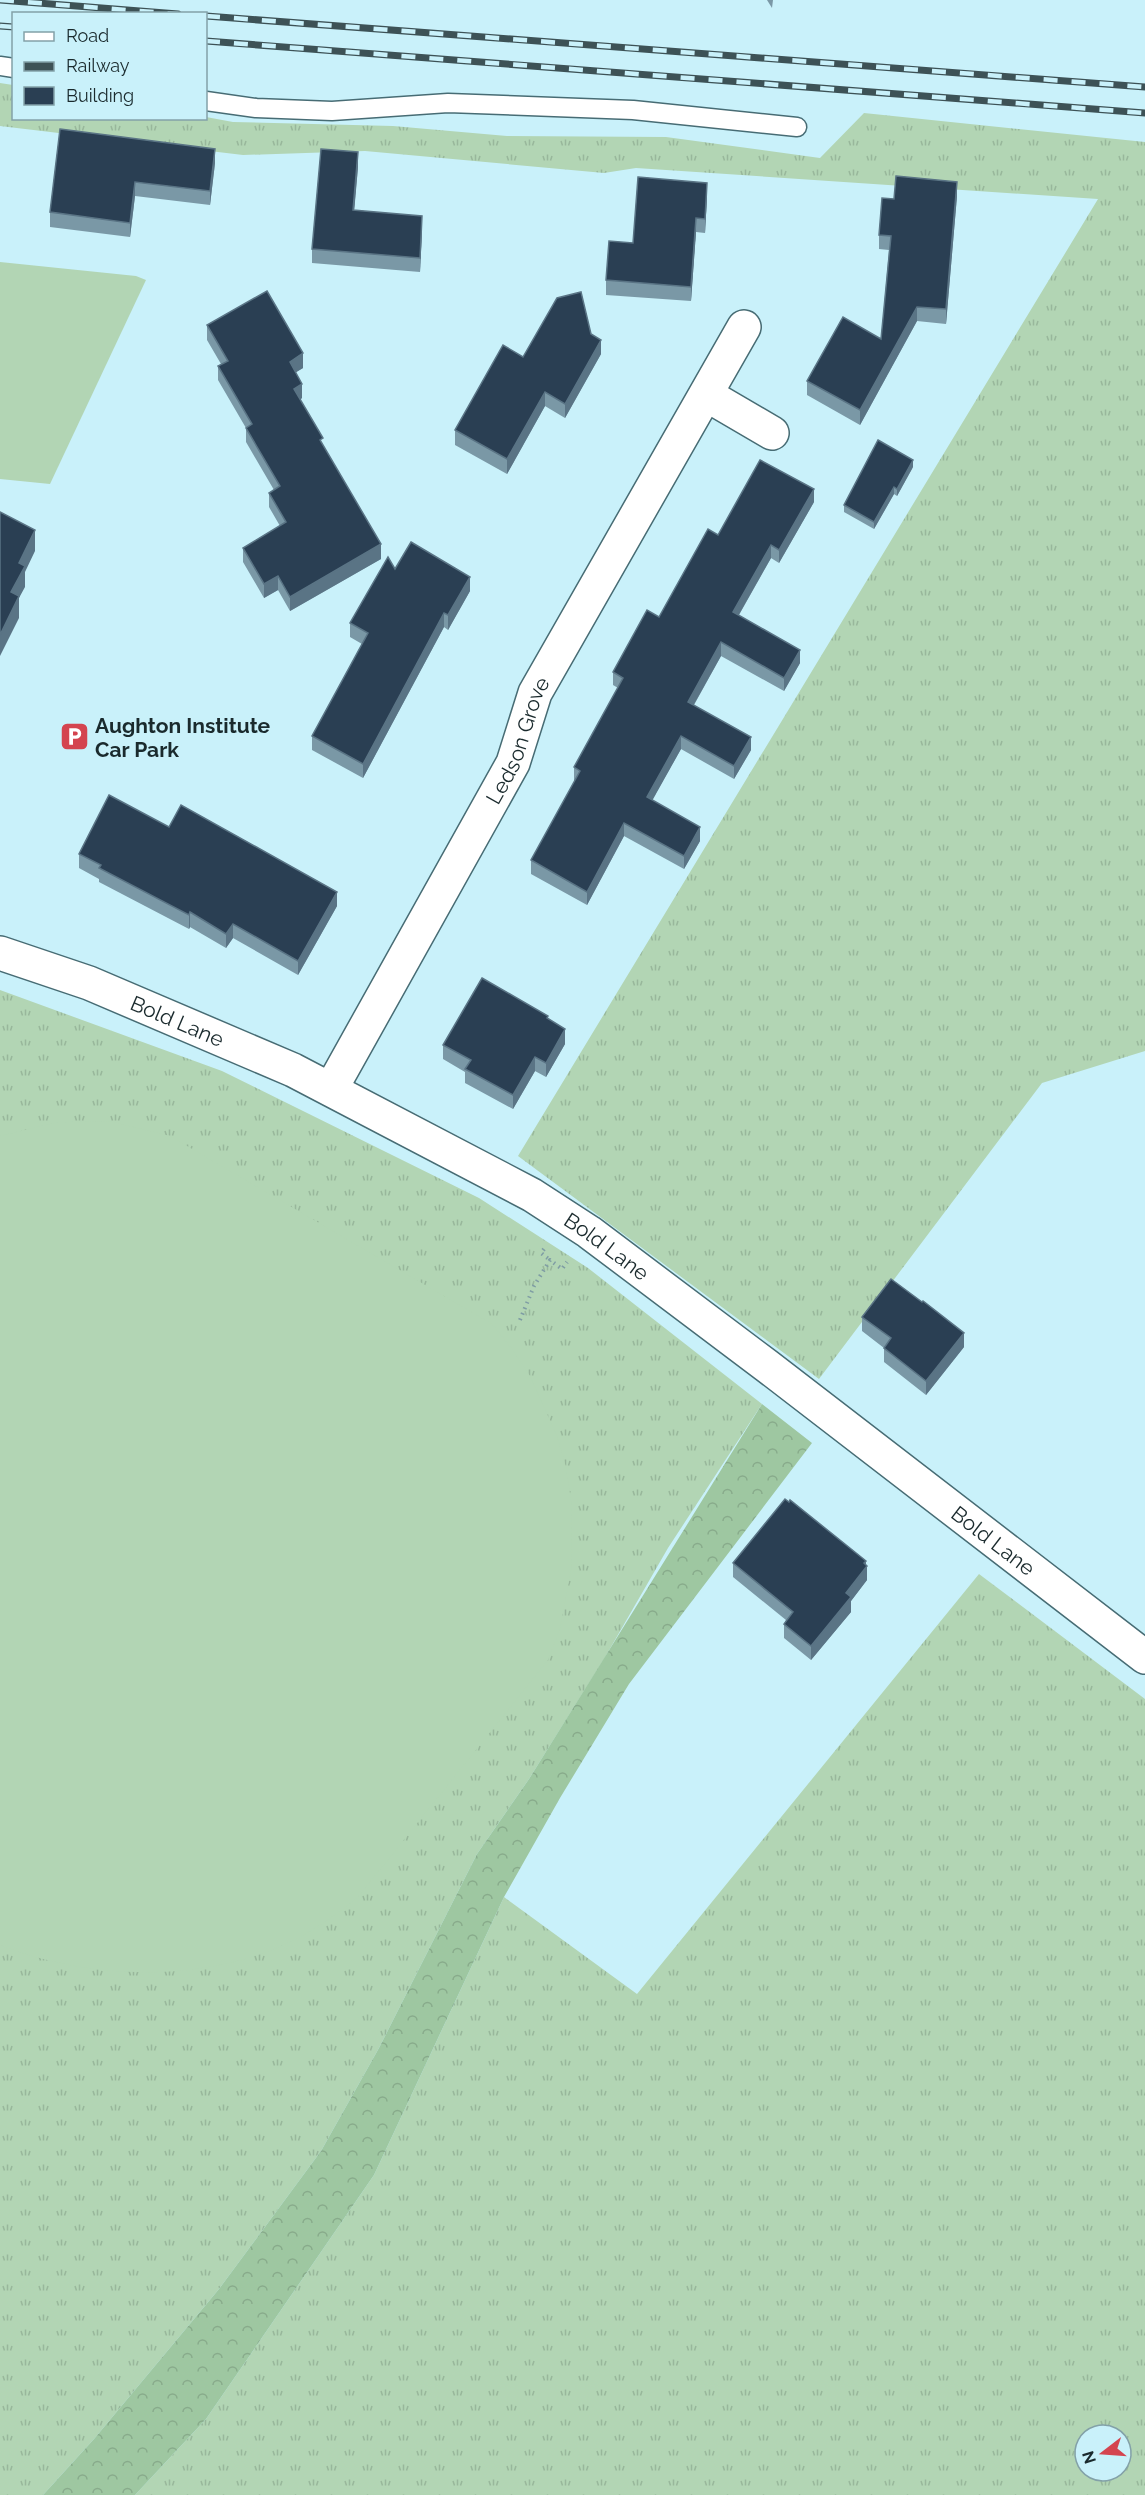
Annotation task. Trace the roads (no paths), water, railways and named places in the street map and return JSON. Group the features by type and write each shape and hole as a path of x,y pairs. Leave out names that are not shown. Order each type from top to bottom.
{"street":[{"name":"Ledson Grove","path":"331,1089 513,763 535,693 744,327"},
{"path":"707,395 772,433"},
{"name":"Bold Lane","path":"0,953 89,983 293,1070 504,1178 589,1232 906,1472 1145,1657"}],"lane":[{"path":"207,101 256,108 332,111 448,103 633,110 797,128"}],"railway":[{"path":"0,0 153,12"},
{"path":"207,16 1145,87"},
{"path":"0,26 12,27"},
{"path":"207,41 1145,113"}],"place":[{"name":"Aughton Institute Car Park","path":"74,737"}]}
